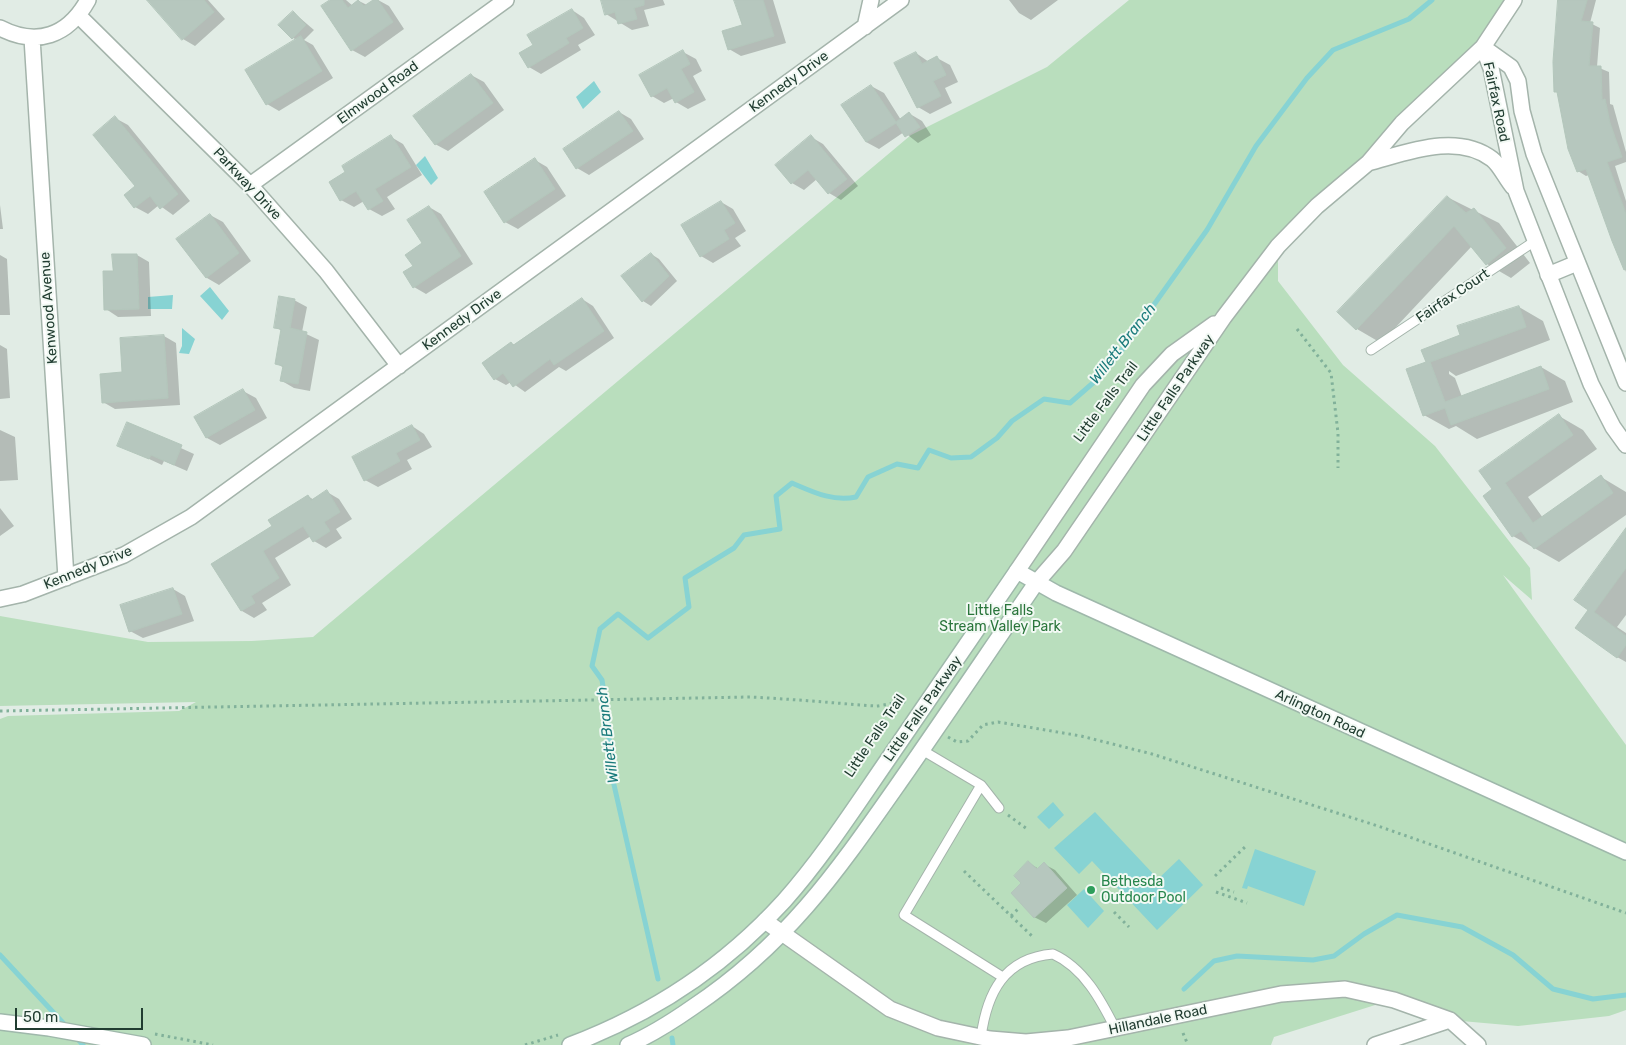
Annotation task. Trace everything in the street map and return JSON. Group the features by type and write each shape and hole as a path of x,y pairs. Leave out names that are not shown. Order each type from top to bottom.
{"street":[{"path":"0,28 14,35 32,38 50,35 66,28 78,16 88,0"},
{"name":"Elmwood Road","path":"250,186 506,0"},
{"path":"865,27 871,0"},
{"name":"Kennedy Drive","path":"0,599 23,594 124,555 191,517 901,0"},
{"name":"Little Falls Parkway","path":"628,1045 672,1021 720,989 784,934 825,886 922,750 1036,583 1064,551 1224,317 1278,246 1317,206 1368,163 1402,123 1483,47 1514,0"},
{"name":"Parkway Drive","path":"78,16 250,186 326,271 399,366"},
{"name":"Kenwood Avenue","path":"32,38 66,578"},
{"name":"Fairfax Road","path":"1483,47 1491,68 1516,191 1591,384 1613,427 1626,445"},
{"name":"Fairfax Road","path":"1483,47 1511,67 1518,82 1522,111 1534,154 1626,383"},
{"path":"1368,163 1447,145 1467,147 1492,159 1516,191"},
{"path":"1548,275 1577,263"},
{"name":"Little Falls Parkway","path":"566,1039 603,1032 658,1004 702,974 764,921 789,894 841,827 1143,385 1172,354 1224,317"},
{"name":"Arlington Road","path":"1017,572 1036,583 1626,852"},
{"name":"Hillandale Road","path":"764,921 890,1008 938,1028 982,1037 1026,1042 1068,1038 1116,1030 1280,994 1345,989 1394,1000 1450,1020 1478,1045"},
{"path":"1375,1045 1450,1020"},
{"path":"0,1022 49,1028 143,1045"}],"lane":[{"name":"Fairfax Court","path":"1371,350 1535,241"},
{"path":"922,750 982,786 999,808"},
{"path":"982,786 904,915 1002,976"},
{"path":"982,1037 988,1002 1002,976 1030,959 1040,955 1053,954 1062,958 1084,977 1104,1005 1116,1030"}],"path":[{"path":"1297,329 1331,374 1338,433 1338,468"},
{"name":"Little Falls Trail","path":"0,711 750,697 822,700 881,706 908,704 916,697"},
{"path":"954,741 968,741 978,729 987,723 998,722 1109,742 1286,795 1626,913"},
{"path":"999,808 1027,829"},
{"path":"1215,876 1246,847 1248,848"},
{"path":"964,870 1034,938"},
{"path":"1221,888 1234,892"},
{"path":"1216,892 1247,903"},
{"path":"1011,916 1019,908"},
{"path":"1114,912 1129,927"},
{"path":"1183,1033 1188,1045"},
{"path":"525,1045 566,1039"}],"green space":[{"name":"Little Falls Stream Valley Park","path":"1129,0 1512,0 1483,47 1278,246 1278,281 1343,365 1435,446 1530,568 1532,600 1503,575 1626,745 1626,1010 1609,1016 1518,1026 1450,1020 1391,1000 1274,1037 1271,1045 0,1045 0,719 8,716 179,711 196,702 0,706 0,616 148,642 252,641 313,637 911,135 1047,67"}],"water":[{"path":"594,81 601,92 583,109 576,97"},
{"path":"425,156 438,178 431,185 416,165"},
{"path":"210,287 229,311 222,320 200,296"},
{"path":"173,295 172,309 148,309 148,297"},
{"path":"182,328 195,339 189,354 179,353 182,346"},
{"path":"1053,802 1064,815 1049,829 1037,817"},
{"path":"1095,812 1158,879 1179,859 1203,885 1157,930 1092,861 1079,874 1054,848"},
{"path":"1255,849 1316,871 1304,906 1248,886 1247,889 1242,888"},
{"path":"1084,889 1104,911 1088,928 1067,905"}],"building":[{"path":"147,0 204,0 214,12 182,40"},
{"path":"330,0 342,0 348,8 358,0 364,6 373,0 378,0 393,22 351,51 321,6"},
{"path":"601,0 644,0 644,5 634,8 637,19 618,24 615,12 605,15"},
{"path":"734,0 763,0 774,36 728,50 722,31 742,25"},
{"path":"1558,0 1587,0 1581,21 1593,22 1589,66 1601,66 1602,100 1605,99 1610,123 1622,157 1607,162 1626,214 1626,269 1624,270 1586,169 1577,172 1568,149 1557,92 1554,92 1553,62"},
{"path":"572,9 583,28 566,38 569,43 528,68 519,53 533,45 527,35"},
{"path":"293,11 306,25 292,39 278,25"},
{"path":"301,36 322,71 266,105 245,70"},
{"path":"683,50 690,64 681,69 694,92 675,103 667,88 651,97 639,75"},
{"path":"916,52 922,64 937,56 946,75 933,81 941,96 917,108 894,63"},
{"path":"471,74 493,103 435,145 413,116"},
{"path":"871,85 896,122 909,112 920,127 905,137 896,123 866,142 841,105"},
{"path":"619,111 633,131 576,169 563,149"},
{"path":"115,116 178,194 160,209 150,196 134,208 124,195 135,186 93,135"},
{"path":"391,135 411,167 375,189 383,201 368,210 356,191 340,201 329,182 345,172 342,166"},
{"path":"811,135 847,179 828,194 808,170 791,184 775,165"},
{"path":"535,158 555,189 504,223 484,192"},
{"path":"1447,196 1466,213 1474,208 1506,248 1486,265 1454,226 1356,330 1337,312"},
{"path":"721,201 735,223 724,230 729,239 700,257 681,225"},
{"path":"429,206 461,256 413,288 403,272 413,266 405,255 422,243 407,220"},
{"path":"210,214 239,253 206,278 176,239"},
{"path":"651,253 669,276 642,302 621,276"},
{"path":"112,254 137,254 139,309 104,310 103,271 113,271"},
{"path":"279,296 295,299 290,328 307,332 298,384 280,381 283,366 275,364 281,329 274,328"},
{"path":"582,298 604,331 554,365 550,359 513,387 503,373 494,380 482,363 511,342 513,345"},
{"path":"1519,306 1526,327 1430,362 1445,402 1541,366 1549,389 1451,425 1445,408 1423,416 1406,369 1426,362 1421,350 1460,335 1457,326"},
{"path":"164,335 168,398 102,403 100,374 122,372 120,338"},
{"path":"243,389 255,410 206,438 194,417"},
{"path":"1559,414 1573,435 1505,483 1533,523 1601,475 1613,493 1534,549 1521,531 1512,537 1483,496 1492,489 1479,471"},
{"path":"127,422 182,445 174,465 151,455 149,459 117,446"},
{"path":"412,425 420,440 396,453 400,461 364,481 352,457"},
{"path":"327,490 340,512 324,522 330,531 313,542 303,526 263,551 279,578 251,596 255,603 241,611 211,564 272,526 268,520 308,495 311,500"},
{"path":"1626,528 1626,568 1594,612 1626,636 1626,645 1617,658 1575,628 1588,610 1574,600"},
{"path":"173,588 182,614 129,632 120,605"},
{"path":"1028,861 1037,869 1044,862 1067,888 1034,918 1011,893 1021,883 1014,876"}],"waterway":[{"name":"Willett Branch","path":"658,979 612,776 607,712 602,680 592,666 600,629 618,614 648,638 689,607 685,578 734,548 744,535 780,529 776,496 792,483 815,493 831,497 856,497 868,477 897,464 918,468 929,450 951,458 971,457 997,438 1012,421 1044,399 1070,403 1101,376 1121,351 1207,230 1256,146 1307,78 1333,50 1409,19 1432,0"},
{"path":"1184,989 1214,961 1237,956 1313,960 1334,956 1364,934 1397,915 1462,927 1513,955 1553,989 1593,999 1626,995"},
{"name":"Willett Branch","path":"0,955 66,1026"},
{"name":"Willett Branch","path":"75,1036 83,1045"},
{"name":"Willett Branch","path":"672,1038 673,1045"}],"place":[{"name":"Bethesda Outdoor Pool","path":"1091,890"}]}
